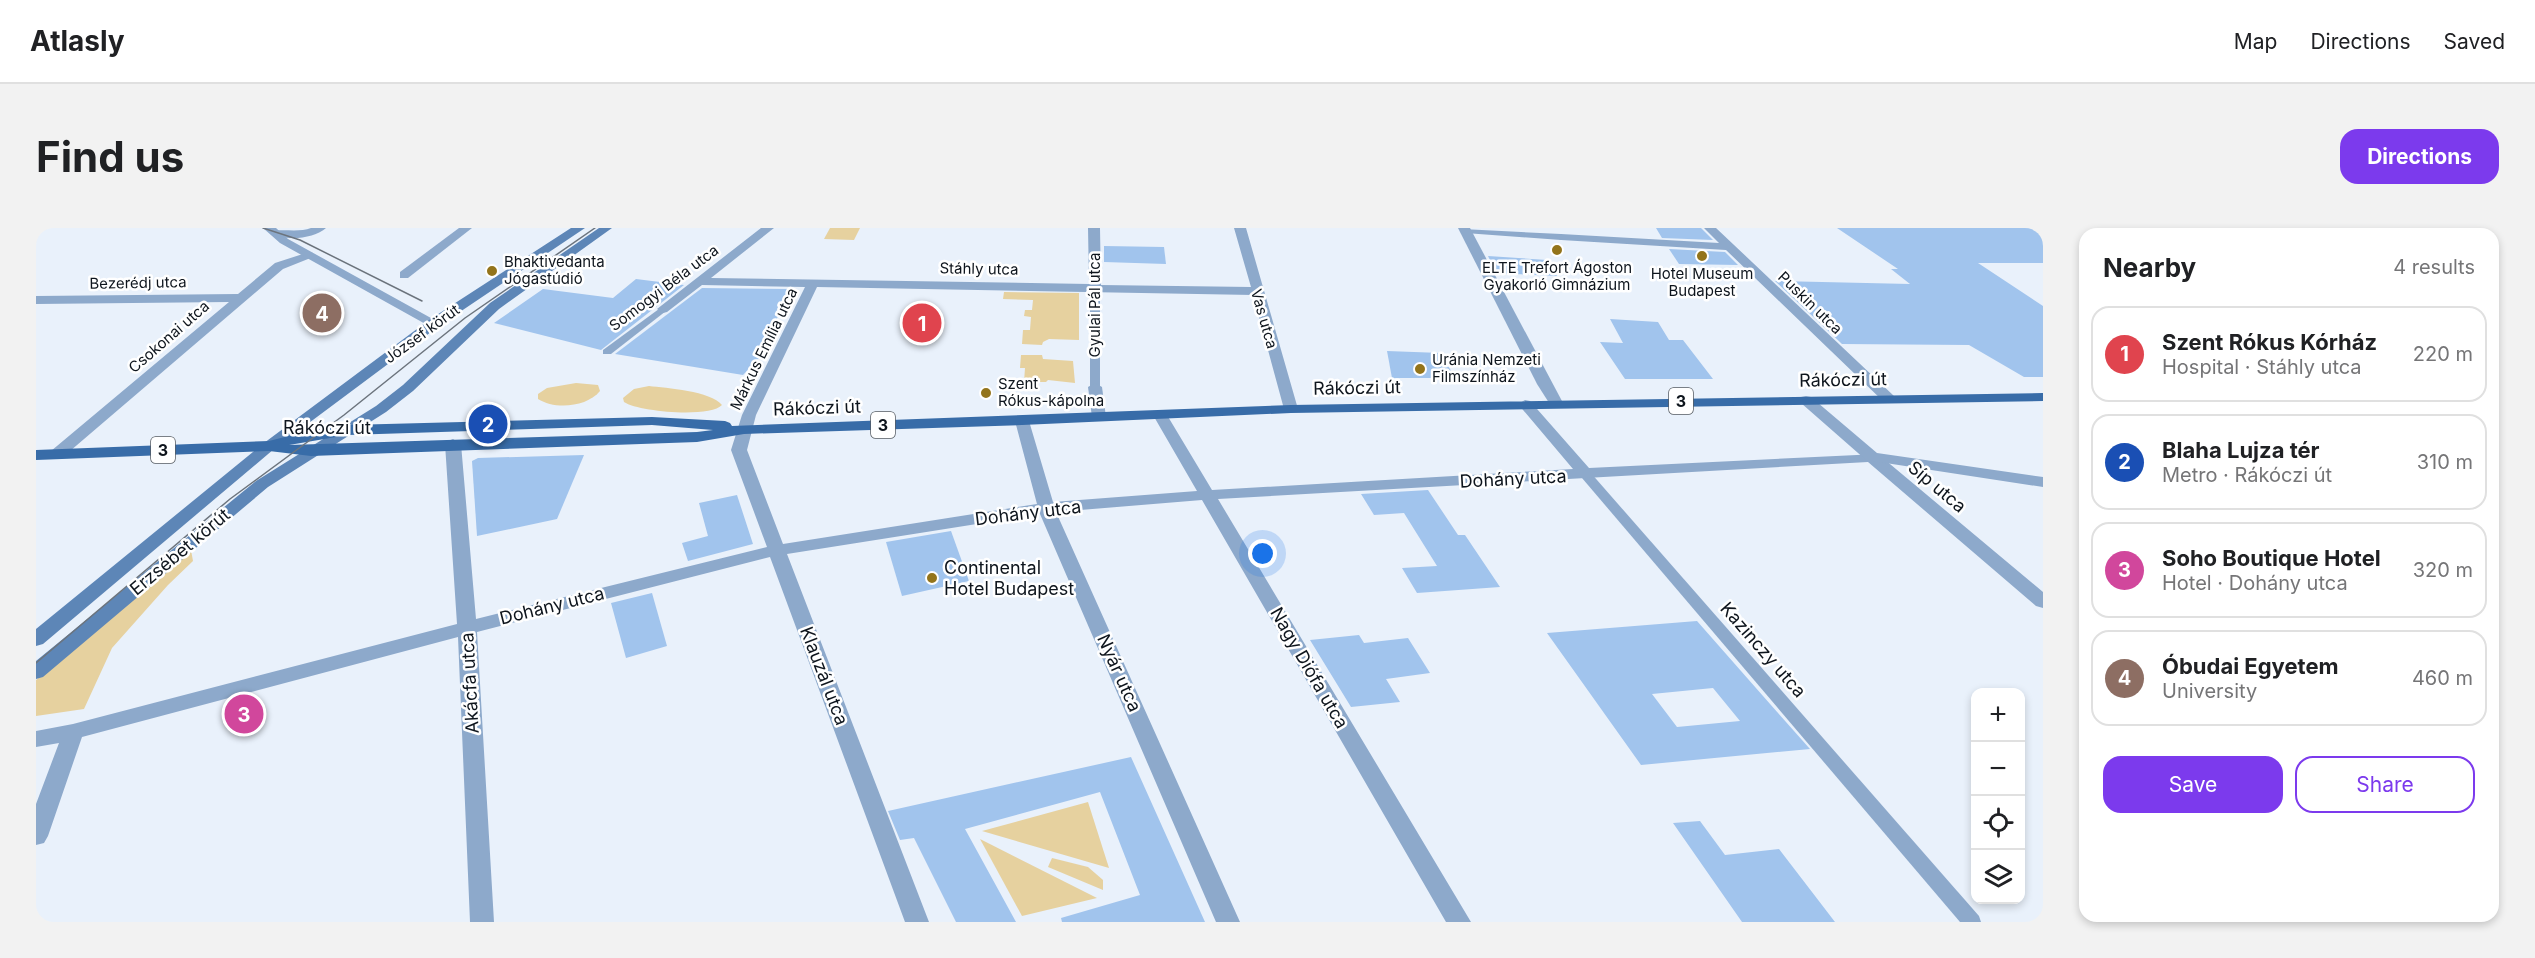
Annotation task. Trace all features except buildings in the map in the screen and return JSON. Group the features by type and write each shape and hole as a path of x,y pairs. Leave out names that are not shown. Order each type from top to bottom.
{"main road":[{"name":"József körút","path":"269,446 434,323 579,228"},
{"name":"József körút","path":"329,441 397,397 478,320 606,228"},
{"name":"Rákóczi út","path":"269,446 311,451 453,444 697,437 744,429 1022,421 1291,409 2043,397"},
{"name":"Rákóczi út","path":"36,455 269,446 308,436 348,430 652,421 715,424 744,429"},
{"name":"Erzsébet körút","path":"36,672 262,484 329,441"},
{"name":"Erzsébet körút","path":"36,639 269,446"}],"street":[{"path":"272,230 297,235 320,228"},
{"path":"404,275 466,228"},
{"name":"Somogyi Béla utca","path":"607,352 768,228"},
{"name":"Gyulai Pál utca","path":"1094,228 1095,387 1099,417"},
{"name":"Vas utca","path":"1240,228 1291,409"},
{"name":"Puskin utca","path":"1710,228 1889,399"},
{"path":"1465,229 1729,247"},
{"path":"1465,229 1544,384 1556,403"},
{"path":"272,230 284,241 434,323"},
{"name":"Csokonai utca","path":"57,454 279,266 309,255"},
{"name":"Stáhly utca","path":"700,281 1257,291"},
{"name":"Márkus Emília utca","path":"744,429 813,283"},
{"name":"Bezerédj utca","path":"36,300 240,298"},
{"name":"Síp utca","path":"1806,400 2043,602"},
{"name":"Kazinczy utca","path":"1525,404 1972,922"},
{"name":"Nagy Diófa utca","path":"1160,415 1459,922"},
{"name":"Nyár utca","path":"1022,421 1046,508 1228,922"},
{"name":"Klauzál utca","path":"744,429 739,450 917,922"},
{"name":"Akácfa utca","path":"453,444 466,628 482,922"},
{"name":"Dohány utca","path":"36,739 73,732 466,628 776,550 1046,508 1208,495 1872,458 2043,482"},
{"path":"36,836 73,732"}],"shaded area":[{"path":"830,228 860,228 854,240 824,239"},
{"path":"1004,292 1079,293 1079,340 1049,339 1042,345 1022,344 1023,330 1030,330 1031,317 1024,316 1025,310 1032,310 1033,300 1003,299"},
{"path":"1021,355 1042,355 1043,359 1073,361 1075,383 1048,380 1046,382 1024,382 1025,368 1020,368"},
{"path":"576,383 598,385 600,391 587,401 570,405 553,405 538,399 538,394 547,388"},
{"path":"649,386 699,393 722,405 704,411 674,412 644,409 624,402 623,398 634,389"},
{"path":"191,550 193,561 168,585 112,648 84,709 36,716 36,680"},
{"path":"1088,802 1109,868 982,831"},
{"path":"980,839 1097,898 1022,916"},
{"path":"1052,858 1088,867 1103,880 1103,890 1048,867"}],"tram line":[{"path":"263,228 300,240 422,301"},
{"path":"36,663 230,499 344,415 465,318 595,228"}],"place":[{"name":"ELTE Trefort Ágoston Gyakorló Gimnázium","path":"1557,250"},
{"name":"Hotel Museum Budapest","path":"1702,256"},
{"name":"Bhaktivedanta Jógastúdió","path":"492,271"},
{"name":"Óbudai Egyetem","path":"322,313"},
{"name":"Szent Rókus Kórház","path":"922,323"},
{"name":"Uránia Nemzeti Filmszínház","path":"1420,369"},
{"name":"Szent Rókus-kápolna","path":"986,393"},
{"name":"Blaha Lujza tér","path":"488,424"},
{"name":"Continental Hotel Budapest","path":"932,578"},
{"name":"Soho Boutique Hotel","path":"244,714"}]}
